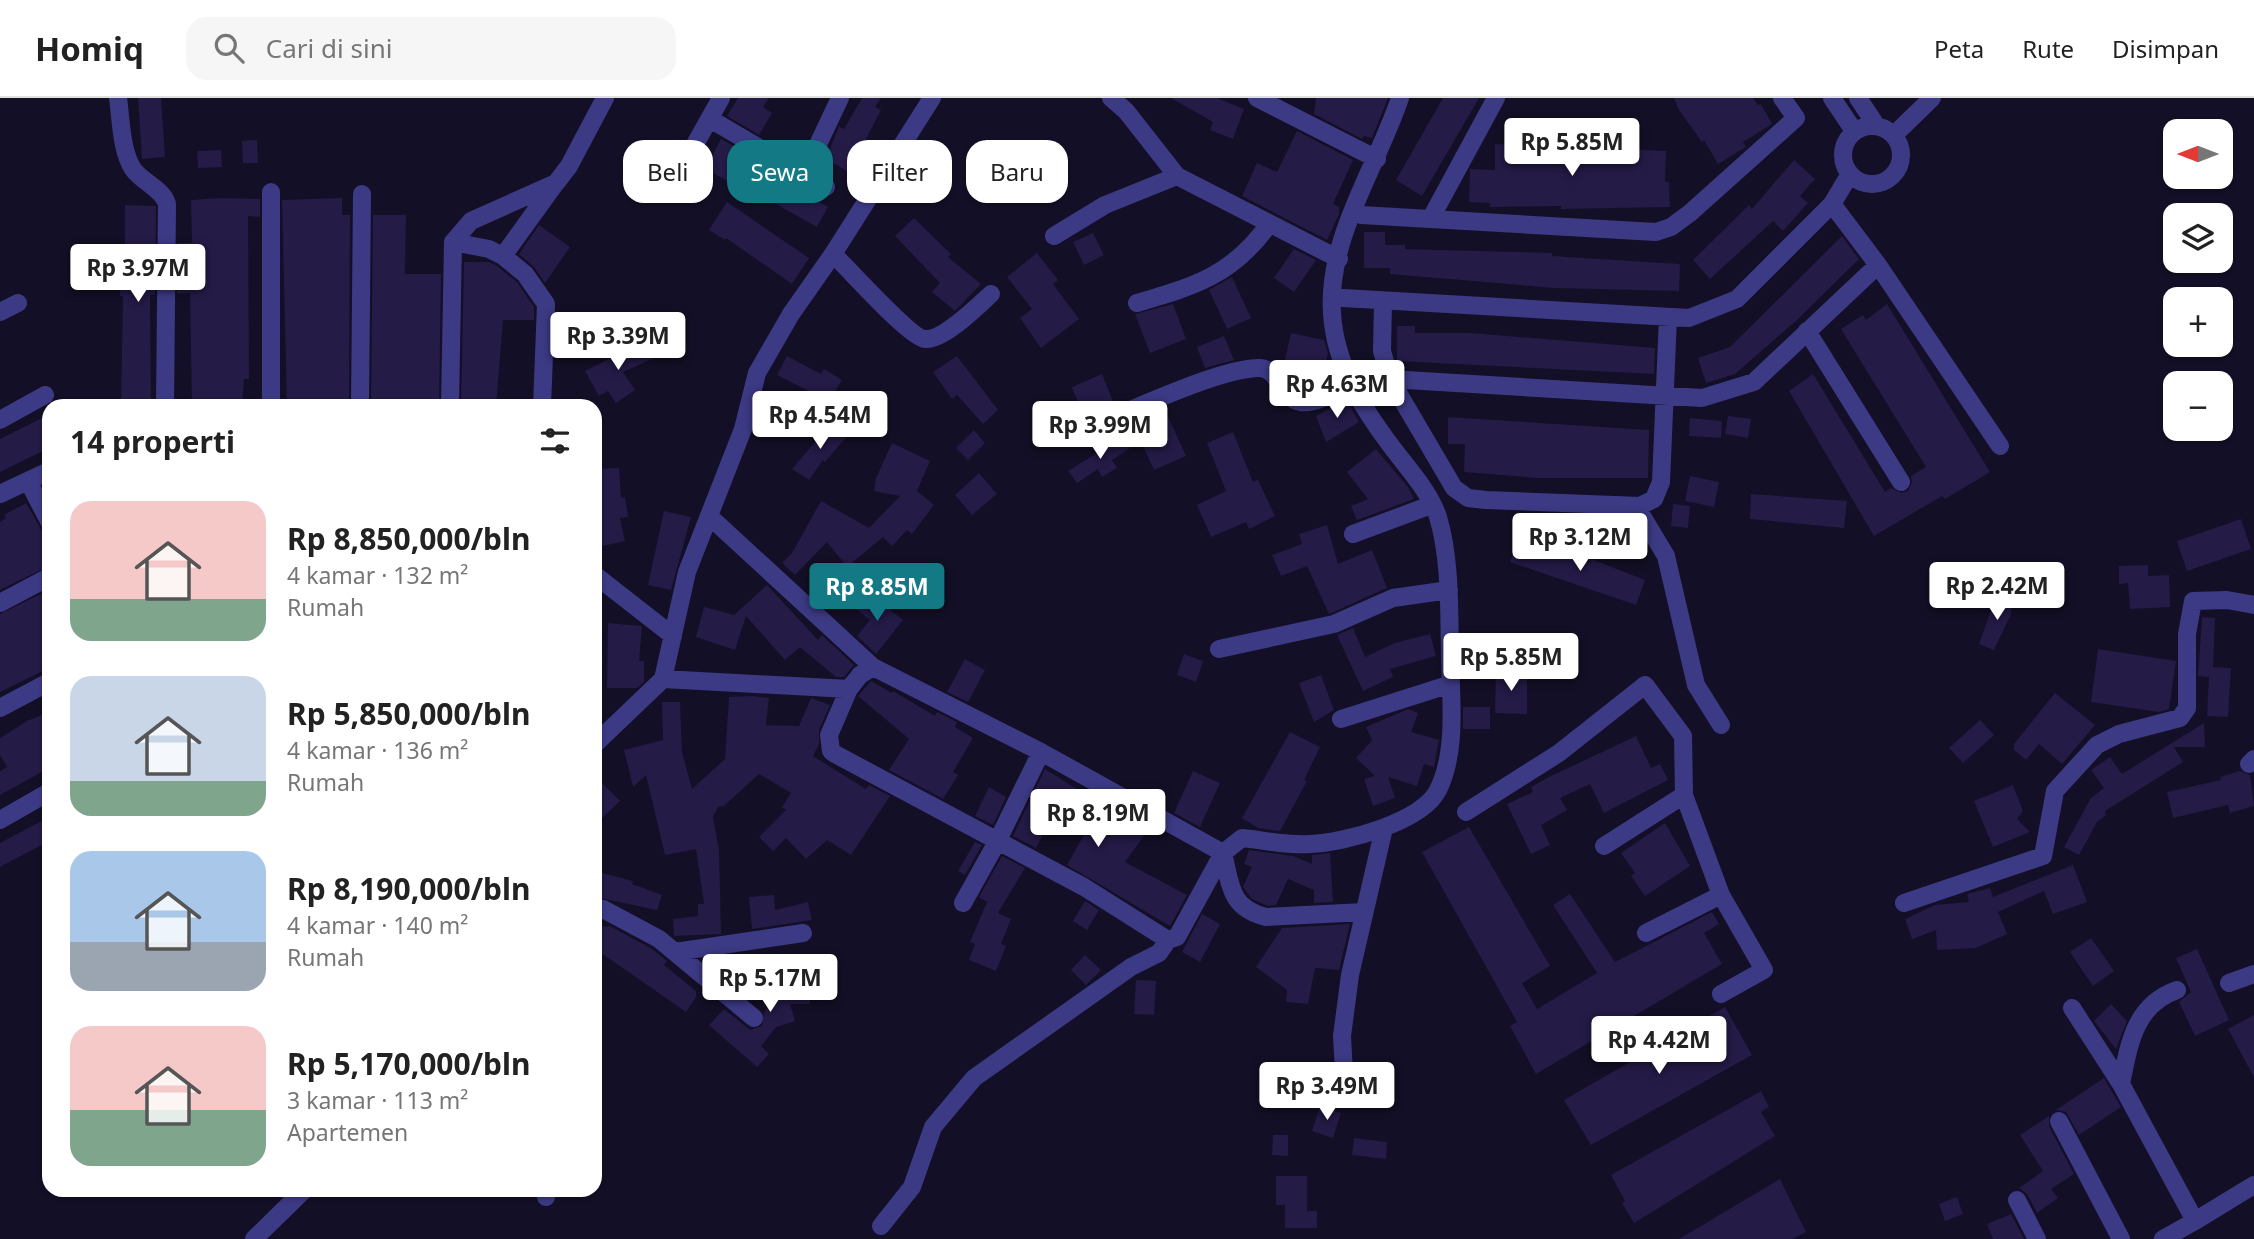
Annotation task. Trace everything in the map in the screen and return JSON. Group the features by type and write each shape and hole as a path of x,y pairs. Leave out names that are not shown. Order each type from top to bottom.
{"street":[{"path":"118,98 132,167 144,182 166,198 167,204 165,399"},
{"path":"503,256 569,166 605,98"},
{"path":"698,140 721,98"},
{"path":"820,140 840,98"},
{"path":"602,737 663,679 687,572 743,429 757,373 791,314 833,254 932,98"},
{"path":"1111,98 1126,111 1177,176 1339,259"},
{"path":"1257,98 1377,159"},
{"path":"881,1226 912,1187 933,1127 974,1078 1131,967 1159,953 1168,940 1177,937 1223,853 1242,838 1310,844 1384,828 1425,804 1438,791 1449,747 1451,684 1449,590 1438,517 1377,428 1352,384 1336,342 1332,312 1339,259 1352,215 1400,98"},
{"path":"1431,218 1496,98"},
{"path":"1361,215 1638,232 1671,227 1796,118 1782,98"},
{"path":"1832,98 1854,131"},
{"path":"1858,98 1876,125 1894,135 1901,157 1891,177 1870,184 1850,174 1842,152 1854,131 1876,125"},
{"path":"1894,135 1932,98"},
{"path":"710,119 746,140"},
{"path":"1343,298 1689,318 1737,299 1832,204 1850,174"},
{"path":"1054,236 1105,205 1177,176"},
{"path":"450,399 453,242 471,221 555,183"},
{"path":"271,192 271,399"},
{"path":"360,399 362,194"},
{"path":"1832,204 1878,264 2000,446"},
{"path":"1137,303 1184,289 1218,274 1251,250 1269,224"},
{"path":"453,242 489,249 503,256 525,274 545,304 542,399"},
{"path":"833,254 864,282 910,333 923,340 937,337 991,294"},
{"path":"1390,379 1702,398 1737,390 1754,382 1878,264"},
{"path":"1383,302 1382,351 1390,379 1440,469 1454,488 1468,498 1636,506 1654,499 1661,482 1668,317"},
{"path":"0,312 18,303"},
{"path":"1807,331 1901,482"},
{"path":"1103,421 1222,376 1259,367 1270,370 1292,399 1303,403 1352,384"},
{"path":"0,420 45,395"},
{"path":"0,494 42,474"},
{"path":"28,481 42,508"},
{"path":"1353,534 1432,505"},
{"path":"1636,506 1666,556 1696,685 1721,725"},
{"path":"709,516 873,667 1041,752 1223,853 1234,899 1255,914 1266,917 1363,912"},
{"path":"602,580 673,636"},
{"path":"0,603 42,581"},
{"path":"1219,649 1334,624 1393,598 1449,590"},
{"path":"1904,903 2043,856 2054,791 2097,745 2119,734 2166,724 2180,718 2187,708 2187,634 2193,601 2227,600 2254,605"},
{"path":"873,667 860,676 849,689 829,735 831,751 1084,887 1168,940"},
{"path":"663,679 849,689"},
{"path":"1340,719 1451,684"},
{"path":"1466,812 1559,753 1645,685 1683,736 1684,796 1721,895 1764,970 1721,994"},
{"path":"0,708 42,686"},
{"path":"962,903 997,842 1041,752"},
{"path":"0,820 42,796"},
{"path":"1604,846 1684,796"},
{"path":"1345,1090 1342,1035 1350,975 1384,828"},
{"path":"1646,933 1721,895"},
{"path":"602,909 659,939 754,1018"},
{"path":"675,952 803,933"},
{"path":"2229,983 2254,974"},
{"path":"2121,1084 2128,1047 2143,1014 2159,996 2177,990"},
{"path":"2072,1008 2121,1084 2195,1221"},
{"path":"2059,1121 2121,1239"},
{"path":"2163,1239 2254,1185"},
{"path":"254,1239 297,1197"},
{"path":"2017,1200 2038,1239"}],"building":[{"path":"138,98 161,98 165,157 142,159"},
{"path":"738,98 769,98 763,107 772,113 759,135 727,116"},
{"path":"862,98 881,98 875,107 881,110 866,140 847,140 847,171 833,163 833,141 839,126 844,129"},
{"path":"1171,98 1217,98 1244,109 1233,139 1210,130 1213,122"},
{"path":"1316,98 1388,98 1372,138 1364,136 1362,139 1314,114"},
{"path":"1443,98 1479,98 1422,196 1396,180"},
{"path":"1674,98 1753,98 1758,105 1761,104 1772,124 1743,142 1746,147 1718,164 1704,140 1702,142 1679,110"},
{"path":"1297,131 1353,160 1333,204 1339,207 1339,214 1327,240 1242,196 1257,163 1277,172"},
{"path":"721,139 727,142 727,180 713,173 713,154"},
{"path":"257,140 258,163 243,163 242,141"},
{"path":"1495,144 1666,151 1665,182 1669,182 1670,207 1561,209 1561,206 1490,207 1490,203 1469,202 1470,169 1495,170"},
{"path":"221,150 222,167 198,168 197,151"},
{"path":"1794,160 1815,179 1800,196 1808,203 1783,231 1773,221 1710,279 1693,260 1749,205 1752,209"},
{"path":"342,198 342,215 350,215 349,399 287,399 282,200"},
{"path":"260,199 260,217 248,216 249,379 244,379 243,399 192,399 190,293 177,294 178,243 192,243 191,200"},
{"path":"727,202 809,258 792,284 726,238 725,240 709,230"},
{"path":"774,203 821,203 828,207 817,227"},
{"path":"125,205 156,206 155,295 150,295 151,399 121,399 123,296 120,296 119,278 125,278"},
{"path":"373,215 406,215 405,274 441,274 439,399 371,399"},
{"path":"914,218 951,254 948,257 981,284 955,311 932,292 940,283 895,236"},
{"path":"539,225 570,247 545,283 534,267 519,254"},
{"path":"1364,232 1385,232 1385,245 1405,245 1405,249 1552,253 1552,256 1680,264 1679,291 1554,288 1390,274 1390,268 1364,268"},
{"path":"1093,233 1104,255 1084,265 1073,242"},
{"path":"1842,236 1859,259 1797,320 1735,374 1706,383 1698,358 1730,347"},
{"path":"1294,249 1316,260 1294,292 1274,278"},
{"path":"1037,253 1058,280 1053,284 1079,319 1041,348 1020,318 1032,309 1007,277"},
{"path":"464,262 489,262 517,282 534,307 534,320 503,320 497,399 461,399"},
{"path":"1232,277 1251,318 1227,329 1209,290"},
{"path":"1173,304 1186,339 1150,353 1135,314"},
{"path":"1887,304 1990,472 1945,499 1942,496 1874,536 1789,391 1813,374 1885,492 1891,488 1901,493 1908,491 1912,482 1911,476 1926,467 1841,329 1863,315 1866,320"},
{"path":"1397,326 1415,326 1415,333 1471,333 1655,348 1654,374 1397,361"},
{"path":"1291,333 1324,340 1328,353 1321,387 1294,384 1283,369"},
{"path":"1224,336 1234,360 1205,368 1197,347"},
{"path":"644,341 652,359 623,372 635,390 616,403 608,391 599,396 585,371"},
{"path":"787,356 821,374 824,369 842,380 829,401 777,375"},
{"path":"957,356 998,410 983,424 957,395 952,399 933,372"},
{"path":"1102,374 1114,404 1098,411 1092,420 1086,423 1072,387"},
{"path":"1347,401 1359,422 1326,442 1316,416"},
{"path":"1166,412 1186,456 1154,470 1135,429"},
{"path":"1728,416 1751,419 1748,438 1725,434"},
{"path":"1448,417 1649,430 1648,478 1537,478 1464,472 1465,444 1448,444"},
{"path":"42,418 42,451 0,472 0,439"},
{"path":"1690,418 1722,421 1721,438 1689,436"},
{"path":"832,422 848,435 825,462 823,460 809,480 792,469"},
{"path":"974,430 985,443 968,460 956,448"},
{"path":"1233,432 1253,482 1258,480 1275,516 1249,529 1246,522 1211,537 1197,505 1226,491 1207,443"},
{"path":"1123,437 1130,448 1112,460 1117,468 1102,477 1098,469 1077,483 1068,471"},
{"path":"892,443 930,461 917,491 934,505 912,534 907,530 892,546 883,537 847,567 827,542 795,575 782,563 792,553 821,501 869,528 900,496 874,491 876,478"},
{"path":"1376,449 1408,487 1414,499 1357,520 1351,506 1368,499 1347,472"},
{"path":"619,468 621,498 625,497 628,517 620,518 625,541 602,546 602,469"},
{"path":"979,473 997,494 972,515 955,495"},
{"path":"1690,476 1719,482 1714,507 1685,501"},
{"path":"1751,494 1847,501 1844,528 1750,519"},
{"path":"26,503 42,531 42,569 0,590 0,522 6,518 4,515"},
{"path":"1673,504 1690,506 1688,528 1671,526"},
{"path":"664,511 691,517 671,590 648,585"},
{"path":"2241,519 2251,549 2187,571 2177,541"},
{"path":"1327,525 1338,564 1372,550 1387,588 1329,614 1307,566 1281,576 1272,555 1302,544 1299,534"},
{"path":"1518,541 1590,563 1591,559 1645,580 1636,605 1510,562"},
{"path":"2148,565 2148,576 2169,575 2170,607 2130,609 2128,583 2119,584 2119,566"},
{"path":"767,585 818,640 822,635 854,665 844,677 836,677 800,647 785,660 746,616 735,650 696,637 704,607 734,615"},
{"path":"42,593 42,671 0,692 0,614"},
{"path":"868,593 903,620 876,654 857,636 870,620 856,609"},
{"path":"1996,596 2013,598 2011,614 1994,650 1979,644"},
{"path":"2202,617 2215,618 2213,667 2231,668 2228,717 2207,716 2209,677 2198,676"},
{"path":"608,623 642,626 639,661 644,661 644,682 637,688 607,688"},
{"path":"1353,628 1365,657 1395,643 1430,634 1436,656 1390,669 1393,677 1363,691 1337,635"},
{"path":"2098,649 2176,661 2169,709 2159,712 2091,702"},
{"path":"1184,654 1203,661 1196,682 1177,675"},
{"path":"965,659 985,670 968,702 947,692"},
{"path":"1496,673 1527,673 1527,714 1495,713"},
{"path":"1321,675 1334,710 1314,722 1299,683"},
{"path":"871,681 935,716 937,712 957,722 955,727 973,738 953,772 958,775 943,799 889,770 909,739 858,696"},
{"path":"2055,693 2095,725 2062,764 2039,744 2026,760 2014,750 2014,744"},
{"path":"729,697 769,698 766,725 799,726 811,698 830,705 819,730 819,744 813,756 866,789 869,785 890,796 851,855 827,840 806,859 786,838 773,851 759,837 786,810 782,807 791,793 759,774 724,806 718,807 713,817 719,850 721,934 674,936 673,919 698,916 698,904 704,904 696,849 665,855 646,775 633,787 624,750 663,740 662,702 680,702 682,752 692,789 725,759"},
{"path":"1463,707 1490,707 1490,729 1463,729"},
{"path":"1408,709 1418,713 1411,732 1439,740 1434,767 1424,764 1417,786 1388,777 1395,798 1373,806 1364,779 1375,776 1356,758 1372,740 1366,727"},
{"path":"42,715 42,772 0,795 0,771 7,767 0,755 0,738"},
{"path":"1980,720 1994,735 1963,763 1949,748"},
{"path":"2204,723 2205,747 2174,747 2183,762 2105,811 2106,815 2097,822 2079,855 2064,847 2091,798 2104,788 2091,770 2110,757 2122,774"},
{"path":"1290,732 1320,747 1304,780 1307,781 1280,831 1258,828 1242,818"},
{"path":"1636,736 1651,768 1660,764 1668,780 1604,813 1590,784 1560,798 1567,810 1541,825 1550,845 1531,854 1507,804 1533,792 1531,787 1549,777"},
{"path":"1045,769 1088,796 1078,814 1111,834 1121,820 1144,836 1125,862 1187,895 1170,926 1067,865 1084,835 1052,818 1036,848 1013,836"},
{"path":"1193,771 1220,783 1200,827 1174,813"},
{"path":"2240,771 2250,775 2254,806 2230,813 2228,805 2173,818 2167,792 2221,780 2220,777"},
{"path":"602,783 620,801 602,818"},
{"path":"2013,785 2023,811 2017,819 2030,832 1993,847 1974,801"},
{"path":"989,787 1006,797 993,825 975,816"},
{"path":"42,821 42,845 0,867 0,843"},
{"path":"1665,823 1690,866 1645,896 1631,876 1635,873 1621,853"},
{"path":"1469,827 1550,966 1522,983 1537,1009 1597,973 1553,905 1570,894 1615,962 1712,912 1719,924 1704,933 1722,964 1536,1074 1510,1026 1517,1022 1422,852"},
{"path":"975,842 982,845 965,875 958,871"},
{"path":"1249,850 1293,856 1312,864 1312,855 1330,853 1333,902 1314,903 1314,890 1288,879 1276,905 1268,906 1252,899 1243,887 1252,867 1244,864"},
{"path":"1002,856 1025,868 998,913 1011,919 1001,944 1006,946 996,971 969,960 975,944 970,942 987,902 979,897"},
{"path":"2073,865 2087,902 2053,914 2044,891 1998,912 2007,934 1976,948 1937,950 1936,930 1912,939 1905,919 1935,905 1969,902 1967,894 1990,888 1993,897"},
{"path":"602,873 633,881 632,884 662,895 657,910 602,898"},
{"path":"774,895 775,910 808,902 812,920 752,929 749,897"},
{"path":"1085,901 1099,910 1087,930 1073,921"},
{"path":"1202,914 1220,924 1200,962 1182,952"},
{"path":"1350,924 1339,970 1315,968 1308,1004 1286,1002 1287,990 1256,967 1282,928"},
{"path":"610,926 652,949 667,961 664,965 696,991 696,997 686,1012 602,955 602,927"},
{"path":"2091,938 2114,971 2093,986 2070,952"},
{"path":"2197,949 2229,1020 2195,1036 2179,1002 2191,992 2176,958"},
{"path":"1085,955 1101,970 1086,985 1071,970"},
{"path":"750,958 754,990 740,991 730,983 727,960"},
{"path":"793,959 817,959 817,988 810,988 810,1004 790,1004 795,1021 776,1027 761,1046 769,1054 757,1067 709,1025 724,1009 750,1030 762,1026 764,1012 785,985 793,982"},
{"path":"1136,980 1156,981 1154,1015 1134,1014"},
{"path":"2111,1004 2127,1021 2116,1049 2094,1021"},
{"path":"1725,1007 1752,1055 1591,1145 1564,1100"},
{"path":"2254,1015 2254,1077 2228,1029"},
{"path":"2104,1078 2121,1107 2079,1135 2066,1112 2056,1110"},
{"path":"1761,1091 1769,1107 1761,1112 1775,1136 1634,1223 1622,1203 1625,1201 1611,1175"},
{"path":"1320,1107 1341,1113 1333,1138 1312,1131"},
{"path":"2049,1116 2049,1126 2074,1174 2051,1189 2058,1198 2037,1213 2027,1194 2019,1188 2043,1171 2020,1135"},
{"path":"1273,1135 1288,1135 1288,1156 1272,1155"},
{"path":"1354,1138 1387,1142 1386,1159 1352,1155"},
{"path":"1276,1176 1307,1176 1307,1211 1317,1211 1317,1228 1285,1228 1285,1205 1276,1205"},
{"path":"1780,1179 1806,1232 1792,1239 1679,1239"},
{"path":"1957,1197 1963,1214 1945,1221 1939,1204"},
{"path":"2011,1214 2024,1239 1993,1239 1987,1224"}]}
